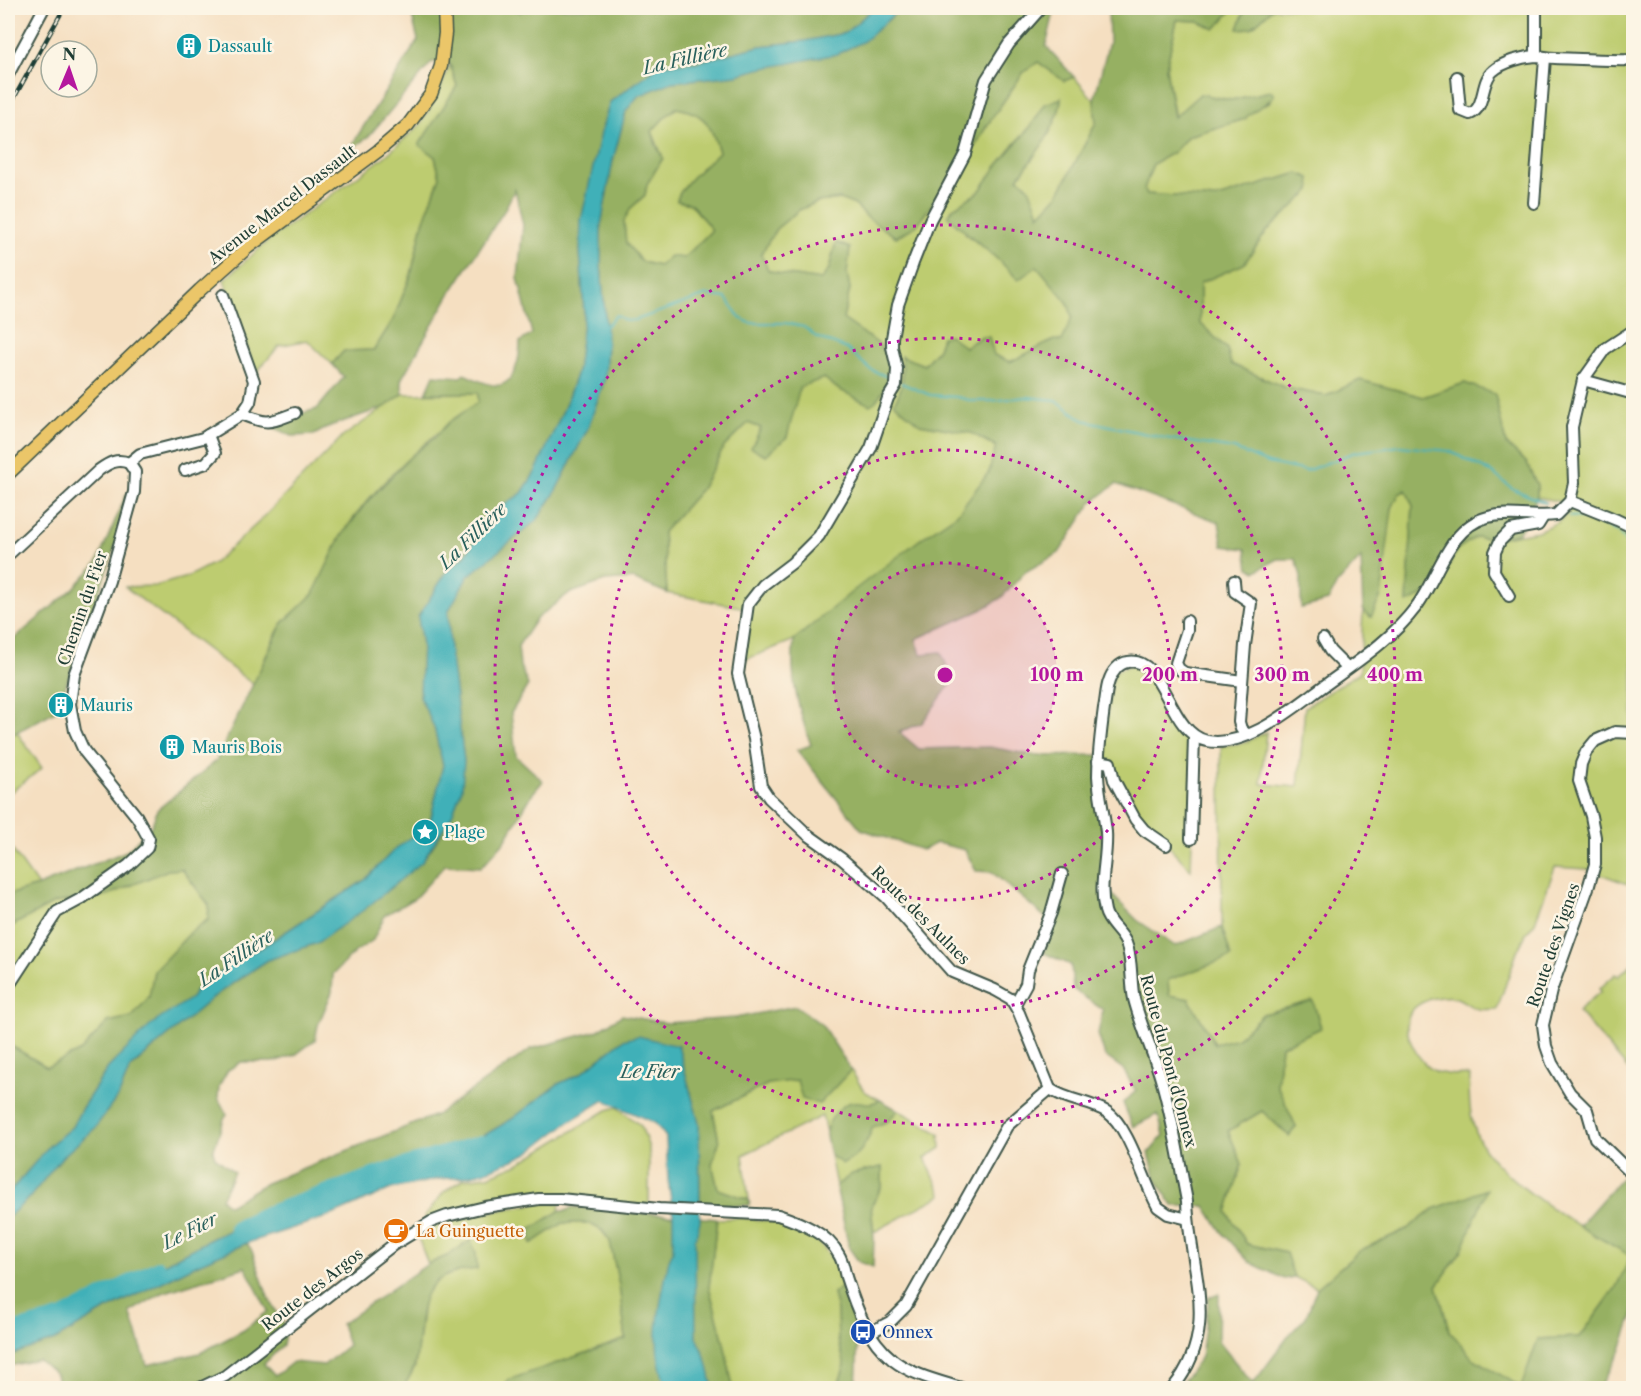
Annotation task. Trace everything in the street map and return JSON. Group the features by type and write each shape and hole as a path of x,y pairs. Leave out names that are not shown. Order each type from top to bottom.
{"main road":[{"name":"Avenue Marcel Dassault","path":"8,474 241,254 378,151 408,125 430,94 441,66 445,33 444,8"}],"street":[{"path":"8,75 44,8"},
{"name":"Route des Aulnes","path":"1015,1004 1005,995 952,972 886,897 780,811 763,790 754,739 738,674 748,604 763,585 792,563 819,536 871,448 888,398 896,385 897,369 892,338 898,305 912,263 930,220 965,154 986,80 1009,44 1041,8"},
{"path":"1533,202 1540,57 1536,8"},
{"path":"1457,77 1460,110 1470,114 1478,107 1488,75 1507,63 1540,57 1634,60"},
{"path":"8,555 99,470 115,461 123,460 129,463 140,454 194,441 242,414 250,402 254,381 223,295"},
{"path":"1191,839 1194,735 1206,741 1220,741 1248,735 1271,724 1384,642 1405,622 1426,591 1445,554 1471,525 1488,517 1556,515 1570,501 1574,483 1572,427 1583,380 1605,349 1634,330"},
{"path":"1583,380 1634,394"},
{"path":"242,414 263,422 272,422 295,413"},
{"path":"185,470 206,463 215,453 208,435"},
{"name":"Chemin du Fier","path":"8,987 57,912 81,900 129,865 147,848 149,839 146,830 84,750 75,731 70,704 74,675 109,581 134,492 135,472 129,463"},
{"path":"1570,501 1634,528"},
{"path":"1509,596 1494,571 1495,552 1500,542 1511,530 1538,525 1543,517"},
{"path":"1234,581 1235,592 1251,603 1239,722 1241,729 1248,735"},
{"path":"1188,621 1176,663 1179,669 1185,674 1242,681"},
{"path":"1323,639 1330,651 1347,668"},
{"name":"Route du Pont d'Onnex","path":"1173,1389 1190,1363 1197,1339 1201,1307 1187,1201 1162,1081 1135,1000 1126,942 1105,914 1101,886 1106,834 1098,761 1109,680 1119,665 1126,662 1139,663 1153,672 1178,718 1186,730 1194,735"},
{"name":"Route des Vignes","path":"1634,733 1615,732 1595,741 1581,764 1579,781 1591,816 1595,837 1594,864 1589,885 1551,991 1543,1025 1546,1046 1552,1063 1570,1093 1587,1110 1594,1138 1634,1176"},
{"path":"1098,761 1110,764 1114,780 1144,830 1166,845"},
{"path":"1062,874 1051,913 1028,970 1026,984 1015,1004 1050,1089 1101,1109 1115,1118 1158,1207 1168,1214 1188,1219"},
{"path":"961,1389 908,1370 888,1355 869,1333 890,1322 906,1306 1007,1126 1050,1089"},
{"name":"Route des Argos","path":"200,1389 225,1376 393,1245 431,1222 486,1207 539,1199 584,1200 659,1209 778,1215 794,1220 812,1229 839,1254 859,1313 869,1333"}],"green space":[{"path":"410,8 513,8 520,12 525,8 874,8 845,33 805,41 760,46 697,62 660,65 610,102 601,132 580,250 584,313 577,372 565,406 536,471 522,493 494,512 464,557 447,571 418,617 422,645 420,697 434,727 443,765 430,822 392,852 365,880 261,948 223,969 130,1047 108,1068 72,1127 50,1145 8,1194 8,1044 47,1067 81,1051 108,1022 132,1017 149,997 154,971 191,932 208,920 209,905 182,869 168,870 108,895 54,903 8,928 8,895 38,886 127,851 152,825 157,810 216,761 282,624 313,594 341,537 365,504 410,457 435,437 449,422 478,402 478,393 426,393 434,375 461,377 464,374 486,384 505,383 511,378 516,366 520,342 532,334 518,278 523,225 515,189 504,211 450,294 401,380 403,394 385,407 330,426 314,435 292,436 265,424 317,409 344,377 332,364 344,351 374,350 393,320 411,275 423,223 440,177 435,157 419,145 457,86 450,64 432,62 368,137 348,151 418,40"},
{"path":"901,8 1055,8 1046,46 1074,77 1064,81 1038,62 1023,73 977,143 916,226 896,237 868,218 855,205 840,199 818,202 799,210 776,229 761,254 768,270 781,274 821,280 829,269 836,242 850,248 847,273 850,289 843,319 880,345 890,365 887,385 876,401 870,405 838,389 824,378 800,387 787,437 766,455 751,448 761,428 748,423 724,447 701,489 663,532 667,593 633,579 605,581 568,594 536,619 518,646 520,666 528,685 511,713 516,756 543,781 533,793 504,842 481,867 445,865 415,898 385,915 373,940 355,952 333,974 332,992 318,1025 315,1040 295,1055 273,1062 241,1062 228,1070 219,1086 218,1098 227,1115 213,1151 215,1157 234,1172 221,1199 229,1205 266,1183 436,1115 531,1049 597,1031 622,1015 666,1023 735,1018 796,1006 822,1025 851,1070 819,1104 802,1099 797,1080 768,1084 713,1111 719,1142 712,1164 718,1189 749,1200 750,1205 700,1207 699,1123 678,1046 623,1040 580,1074 558,1084 512,1119 456,1152 392,1169 263,1215 213,1238 63,1317 8,1335 8,1217 30,1197 62,1157 94,1129 119,1095 130,1069 216,995 268,960 317,943 422,862 445,826 464,761 450,650 448,612 468,576 537,520 553,496 588,428 605,378 607,342 601,265 601,225 613,160 626,111 638,96 672,82 737,75 759,69 886,22","holes":["676,108 686,110 706,122 719,152 688,182 677,201 691,204 712,230 684,258 670,256 659,266 642,262 626,243 624,221 631,208 645,195 647,184 663,158 652,131"]},
{"path":"1108,8 1234,8 1215,29 1198,21 1177,20 1166,68 1174,117 1200,94 1231,100 1271,91 1274,95 1245,119 1188,136 1174,152 1153,164 1144,189 1147,194 1214,199 1298,173 1310,178 1311,190 1266,232 1244,264 1200,283 1200,323 1227,349 1231,364 1286,388 1326,396 1360,380 1423,397 1465,383 1495,394 1506,444 1526,462 1537,485 1537,497 1518,533 1492,539 1476,537 1457,549 1439,588 1407,603 1413,506 1406,490 1399,494 1392,508 1381,596 1371,617 1363,611 1361,558 1337,584 1328,601 1301,608 1301,576 1296,559 1278,559 1256,571 1249,568 1246,549 1223,546 1219,522 1116,484 1092,502 1059,553 1025,572 1001,598 981,610 916,639 921,654 941,652 953,681 922,723 899,732 919,749 990,747 1037,756 1098,755 1106,889 1137,920 1175,946 1222,927 1231,957 1168,980 1169,995 1189,999 1215,1044 1238,1038 1263,1014 1313,1001 1321,1028 1281,1046 1277,1085 1296,1127 1289,1136 1262,1111 1228,1131 1242,1164 1227,1212 1247,1244 1286,1253 1294,1277 1284,1279 1249,1262 1222,1232 1205,1206 1173,1206 1156,1180 1149,1153 1164,1135 1158,1114 1133,1127 1123,1103 1136,1091 1123,1069 1105,1056 1098,1034 1103,1010 1073,989 1071,965 1044,953 1054,925 992,872 976,871 965,850 937,843 922,850 861,829 797,750 811,745 796,694 793,667 794,640 853,591 957,514 989,472 996,446 971,433 920,424 894,403 900,392 902,381 901,356 924,365 938,349 942,337 949,335 965,347 981,337 989,337 994,355 1010,362 1054,340 1062,341 1072,317 1068,303 1037,266 1018,280 948,216 953,208 979,192 997,166 1031,126 1045,104 1061,98 1051,130 1018,178 1029,189 1039,215 1058,195 1096,123 1094,100 1109,42"},
{"path":"1234,8 1245,8 1239,29 1251,28 1273,8 1633,8 1633,886 1587,869 1555,867 1535,922 1517,952 1497,1009 1478,1009 1458,998 1440,997 1418,1005 1411,1011 1407,1022 1414,1048 1431,1069 1445,1074 1470,1076 1470,1106 1474,1128 1486,1152 1502,1169 1545,1203 1632,1256 1615,1289 1580,1337 1538,1339 1521,1388 1472,1358 1449,1330 1437,1286 1462,1250 1434,1209 1407,1229 1361,1250 1317,1288 1294,1277 1285,1253 1247,1244 1227,1212 1242,1164 1228,1131 1262,1111 1289,1136 1296,1127 1277,1085 1281,1046 1321,1027 1312,1001 1263,1014 1238,1038 1215,1044 1189,999 1169,995 1168,980 1231,957 1222,927 1221,746 1244,743 1266,732 1261,784 1298,787 1305,707 1360,672 1363,611 1371,617 1392,508 1399,494 1406,490 1413,506 1407,602 1439,588 1457,549 1476,537 1492,539 1538,531 1558,522 1575,505 1537,497 1537,485 1526,462 1506,444 1465,383 1423,397 1360,380 1326,396 1286,388 1231,364 1227,349 1200,323 1200,283 1244,264 1266,232 1311,190 1298,173 1214,199 1147,194 1144,189 1153,164 1174,152 1188,136 1245,119 1251,111 1270,102 1271,91 1231,100 1200,94 1175,118 1166,68 1177,20 1198,21 1215,29"},
{"path":"1243,8 1273,8 1251,28 1238,29 1245,9"},
{"path":"1038,62 1064,81 1074,77 1094,100 1096,123 1058,195 1039,216 1035,203 1018,178 1051,129 1060,108 1061,98 1013,146 979,192 953,208 966,234 1006,265 1018,280 1037,266 1069,305 1072,318 1068,330 1062,342 1054,341 1010,362 994,355 981,337 965,347 942,337 938,349 924,365 901,357 902,381 900,392 894,403 920,424 971,433 996,447 989,473 957,514 922,538 794,640 744,660 751,609 667,593 663,532 701,489 724,447 748,423 761,428 794,404 800,387 824,378 838,389 880,345 843,319 850,289 847,273 850,248 836,243 829,269 821,280 768,270 761,254 776,229 799,210 818,202 840,199 855,205 868,218 916,226 977,143 1023,73"},
{"path":"450,64 457,86 420,144 435,157 440,177 423,223 411,275 393,320 374,350 344,351 332,364 307,340 279,346 256,373 224,280 270,239 383,158 421,124 440,90"},
{"path":"677,108 694,113 706,122 719,152 688,182 677,201 691,204 712,230 684,258 659,266 642,262 625,243 624,221 631,208 645,195 647,184 663,158 652,131"},
{"path":"478,393 478,403 422,446 386,480 354,517 337,543 313,594 279,628 254,685 125,587 155,586 187,577 214,563 260,521 341,438 403,394"},
{"path":"126,495 132,499 57,710 8,737 8,644 74,588 97,563"},
{"path":"1139,663 1195,745 1191,870 1162,839 1141,825 1109,771 1098,771 1114,671"},
{"path":"17,732 42,768 8,794 8,737"},
{"path":"8,844 38,886 8,895"},
{"path":"182,869 209,905 208,919 191,932 154,971 149,997 132,1017 108,1022 81,1051 47,1067 8,1044 8,928 54,903 108,895 168,870"},
{"path":"1633,963 1633,1075 1578,1011 1616,974 1618,976"},
{"path":"851,1070 864,1091 880,1100 869,1105 852,1102 832,1121 826,1132 822,1116 743,1155 749,1200 718,1189 712,1164 719,1142 713,1111 768,1084 798,1080 819,1104"},
{"path":"880,1100 898,1110 888,1121 873,1127 862,1149 849,1161 843,1164 830,1155 826,1131 836,1113 848,1103 871,1103"},
{"path":"617,1107 641,1126 649,1148 649,1206 613,1203 587,1196 560,1194 427,1219 425,1216 444,1192 464,1179 488,1176 518,1164 607,1110"},
{"path":"898,1110 940,1134 941,1148 925,1158 942,1195 874,1232 871,1206 882,1186 882,1167 852,1174 836,1186 830,1155 843,1164 867,1141 873,1127 888,1121"},
{"path":"882,1167 882,1186 871,1207 874,1238 873,1267 859,1262 849,1248 836,1186 852,1174"},
{"path":"1621,1178 1633,1187 1633,1316 1620,1352 1599,1388 1178,1388 1201,1357 1209,1297 1219,1293 1218,1341 1253,1384 1290,1334 1306,1317 1317,1288 1361,1250 1407,1229 1434,1209 1487,1189 1462,1250 1437,1286 1449,1330 1472,1358 1521,1387 1538,1339 1580,1337 1615,1289 1631,1256 1579,1226"},
{"path":"539,1203 560,1203 559,1211 531,1243 563,1223 588,1223 601,1230 610,1241 626,1339 509,1380 503,1388 403,1388 415,1367 424,1295 440,1278 460,1271 477,1269 471,1240 447,1256 428,1264 417,1235 442,1223 468,1216"},
{"path":"572,1207 717,1219 709,1287 733,1388 504,1388 508,1380 626,1339 610,1241 602,1230 588,1223 563,1223 531,1244 530,1230 559,1211 566,1211"},
{"path":"741,1218 769,1221 796,1228 808,1234 828,1252 841,1281 841,1287 833,1294 837,1309 838,1339 845,1365 839,1383 840,1388 733,1388 709,1287 717,1219"},
{"path":"471,1240 476,1253 477,1269 455,1272 440,1279 430,1288 421,1313 415,1364 403,1388 59,1388 56,1374 38,1360 8,1366 8,1356 55,1340 104,1311 198,1264 247,1243 268,1297 286,1328 283,1345 264,1364 275,1376 293,1362 324,1365 348,1345 341,1324 428,1264 447,1256","holes":["245,1267 268,1311 244,1330 200,1353 147,1365 130,1312 162,1293"]},
{"path":"841,1287 848,1297 856,1322 856,1388 840,1388 839,1383 845,1365 838,1339 837,1309 833,1294"}],"water":[{"path":"874,8 901,8 864,41 837,54 737,75 672,82 638,96 626,111 613,160 601,225 601,265 607,341 605,378 588,428 553,496 537,520 468,576 448,612 450,650 464,761 462,788 452,815 422,862 365,909 317,943 268,960 240,978 216,995 130,1068 119,1095 94,1129 62,1157 30,1197 8,1217 8,1194 50,1145 72,1127 108,1068 152,1024 191,998 197,989 244,955 261,948 365,880 392,852 430,822 443,765 434,727 420,697 422,645 418,617 447,571 464,557 494,512 522,493 536,471 565,406 577,372 584,313 580,250 581,220 610,102 660,65 697,62 760,46 805,41 845,33"},
{"name":"Le Fier","path":"638,1036 678,1046 699,1123 700,1221 695,1240 696,1334 707,1362 713,1388 667,1388 658,1356 659,1309 673,1251 673,1214 668,1179 666,1137 655,1123 604,1100 570,1121 528,1153 513,1160 463,1177 439,1179 391,1189 330,1216 247,1243 198,1264 104,1311 55,1340 8,1356 8,1335 63,1317 213,1238 263,1215 392,1169 456,1152 512,1119 558,1084 580,1074 623,1040"}],"waterway":[{"path":"604,328 616,315 626,321 636,320 707,295 726,298 740,318 750,323 785,323 804,327 816,337 847,349 871,370 888,377"},
{"path":"901,383 930,395 973,401 1026,397 1056,400 1083,420 1165,438 1234,449 1268,463 1306,471 1355,452 1400,446 1449,451 1491,472 1513,489 1546,503"},
{"path":"1569,516 1589,519 1608,526 1619,534 1634,553"},
{"name":"Le Fier","path":"236,1227 263,1214 392,1168 481,1142"},
{"name":"Le Fier","path":"8,1331 63,1316 158,1267"}],"railway":[{"path":"8,109 64,8"}],"place":[{"name":"Dassault","path":"189,46"},
{"name":"Mauris","path":"61,705"},
{"name":"Mauris Bois","path":"172,747"},
{"name":"Plage","path":"425,832"},
{"name":"La Guinguette","path":"396,1231"},
{"name":"Onnex","path":"863,1332"}],"water label":[{"name":"La Fillière","path":"685,59"},
{"name":"La Fillière","path":"473,536"},
{"name":"La Fillière","path":"236,958"}]}
